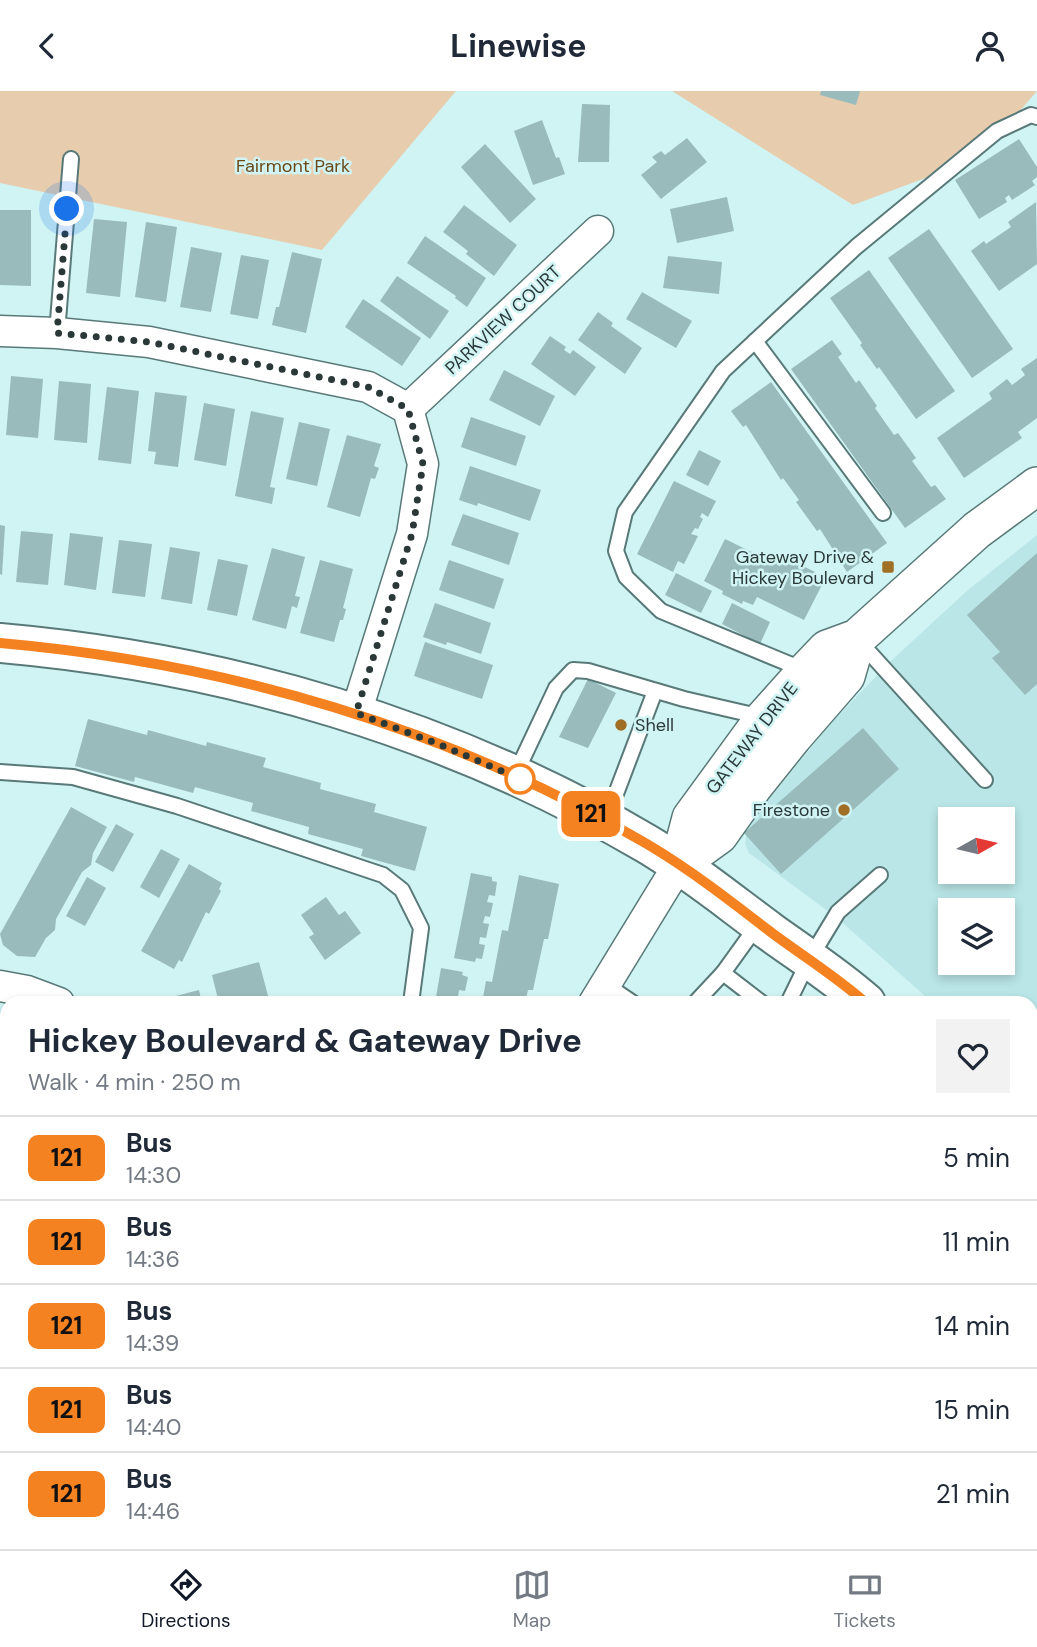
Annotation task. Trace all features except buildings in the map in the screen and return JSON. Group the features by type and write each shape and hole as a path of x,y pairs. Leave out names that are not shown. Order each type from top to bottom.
{"main road":[{"path":"0,643 117,656 183,668 246,682 356,713 416,735 515,776 606,821 679,864 857,996"}],"street":[{"name":"PARKVIEW COURT","path":"408,409 598,231"},
{"path":"0,331 57,333 149,342 368,387 408,409 423,464 412,534 356,713"},
{"name":"GATEWAY DRIVE","path":"599,993 679,864 691,818 764,718 827,649 857,638 977,530 1037,486"},
{"name":"GATEWAY DRIVE","path":"679,864 719,835 785,747 846,676 857,638"},
{"path":"0,986 40,996"}],"lane":[{"path":"806,671 661,611 626,577 616,551 625,512 723,370 856,247 997,131 1031,115 1037,117"},
{"path":"57,333 71,159"},
{"path":"755,341 883,513"},
{"path":"857,638 985,780"},
{"path":"515,776 556,688 573,670 588,671 764,718"},
{"path":"606,821 655,691"},
{"path":"0,772 73,777 177,806 383,875 402,890 421,928 412,996"},
{"path":"791,996 838,912 880,875"},
{"path":"702,996 723,973 759,923"},
{"path":"723,973 753,996"}],"shaded area":[{"path":"1037,535 1037,996 925,996 836,917 749,853 745,844 747,831 755,817 831,723 893,659 968,590"}],"green space":[{"name":"Fairmont Park","path":"0,91 456,91 322,250 0,183"},
{"path":"672,91 1037,91 979,158 853,205"}],"bus line":[{"name":"121","path":"0,643 117,656 246,682 356,713 459,752 515,776 647,844 679,864 858,996"}],"place":[{"name":"Gateway Drive & Hickey Boulevard","path":"888,567"},
{"name":"Shell","path":"621,725"},
{"name":"Firestone","path":"844,810"}],"route":[{"path":"67,209 57,333 149,342 368,387 408,409 423,464 412,534 356,713 405,730 520,779"}]}
